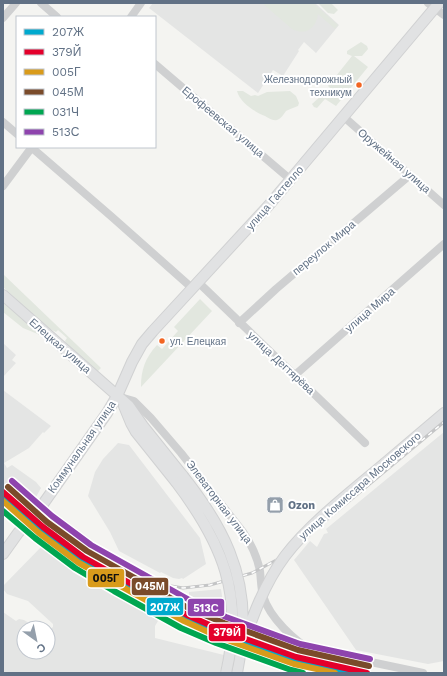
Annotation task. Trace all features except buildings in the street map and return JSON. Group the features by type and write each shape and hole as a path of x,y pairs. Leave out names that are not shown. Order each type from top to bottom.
{"main road":[{"name":"улица Гастелло","path":"117,396 125,375 142,344 291,180 434,5"},
{"name":"Елецкая улица","path":"3,295 129,406 180,479"},
{"name":"Коммунальная улица","path":"3,554 18,533 40,507 99,425 117,396"},
{"name":"улица Комиссара Московского","path":"241,650 249,626 269,582 292,548 322,517 444,413"},
{"path":"180,479 207,507 223,535 232,558 241,597 243,615 241,650 237,673"},
{"path":"180,479 206,525 220,554 226,571 230,590 233,623 232,645 226,673"}],"street":[{"path":"3,18 16,3"},
{"path":"41,3 57,16"},
{"path":"132,16 141,3"},
{"path":"434,5 444,15"},
{"name":"Ерофеевская улица","path":"156,65 291,180"},
{"name":"Оружейная улица","path":"344,117 444,206"},
{"path":"3,122 16,133"},
{"path":"3,186 31,148"},
{"name":"улица Дегтярёва","path":"33,148 112,217 239,323 365,443"},
{"name":"переулок Мира","path":"239,323 276,289 410,175"},
{"name":"улица Мира","path":"295,376 444,244"},
{"name":"Элеваторная улица","path":"117,396 134,401 151,418 244,532 255,552 260,570 264,598 283,628 314,652 366,660 422,673"}],"shaded area":[{"path":"153,3 315,3 339,25 316,53 304,42 283,76 273,70 258,93 149,8"},
{"path":"262,3 313,3 338,25 335,29 318,14 315,24 309,30 301,32 297,31 292,29"},
{"path":"318,3 331,3 338,10 334,14 328,13"},
{"path":"361,42 367,46 368,49 362,56 354,56 368,67 336,106 325,99 317,108 314,107 312,104 330,88 328,86 352,56 347,54 347,51"},
{"path":"237,91 243,91 251,96 258,96 267,92 290,91 296,96 299,103 298,106 286,111 280,118 274,120 248,106 241,99"},
{"path":"3,274 101,368 97,372 67,345 65,341 67,338 58,330 56,332 48,328 3,287"},
{"path":"200,299 212,311 141,387 143,370 149,355 157,345 162,349 178,331 174,327"},
{"path":"3,301 41,333 40,335 23,328 3,312"},
{"path":"3,343 16,355 12,360 16,363 3,377"},
{"path":"3,390 51,426 44,433 43,432 29,448 4,463 7,468 12,465 36,482 41,488 30,508 19,521 3,506"},
{"path":"444,432 444,661 428,664 356,650 294,560 310,541 317,547 324,534 328,533 326,529"},
{"path":"118,443 129,445 200,538 206,564 183,579 173,578 161,572 160,573 119,551 110,532 88,496 95,472 103,459"},
{"path":"43,545 107,589 109,587 158,621 155,626 155,638 224,655 220,673 3,673 3,612 16,621 16,660 56,660 56,620 49,620 28,601 7,594 3,589 3,586"},
{"path":"221,589 226,624 189,607 189,592"}],"railway":[{"path":"53,529 105,567 126,576 142,581 183,588 210,585 252,573 282,557 444,422"},
{"path":"24,505 46,524"},
{"path":"118,582 169,614 195,627 248,649 334,673"}],"transit line":[{"name":"513С","path":"12,481 52,516 91,545 193,602 226,617 300,644 370,659"},
{"name":"045М","path":"8,487 47,522 87,551 190,609 298,650 369,666"},
{"name":"379Й","path":"3,492 43,527 83,557 187,615 221,630 296,657 367,673"},
{"name":"207Ж","path":"3,496 41,530 80,560 173,611 217,632 262,650 350,673"},
{"name":"005Г","path":"3,501 39,533 79,563 184,621 219,637 294,664 335,673"},
{"name":"031Ч","path":"3,511 35,538 75,568 181,628 216,643 303,673"}],"place":[{"name":"Железнодорожный техникум","path":"359,85"},
{"name":"ул. Елецкая","path":"162,341"},
{"name":"Ozon","path":"275,505"}]}
